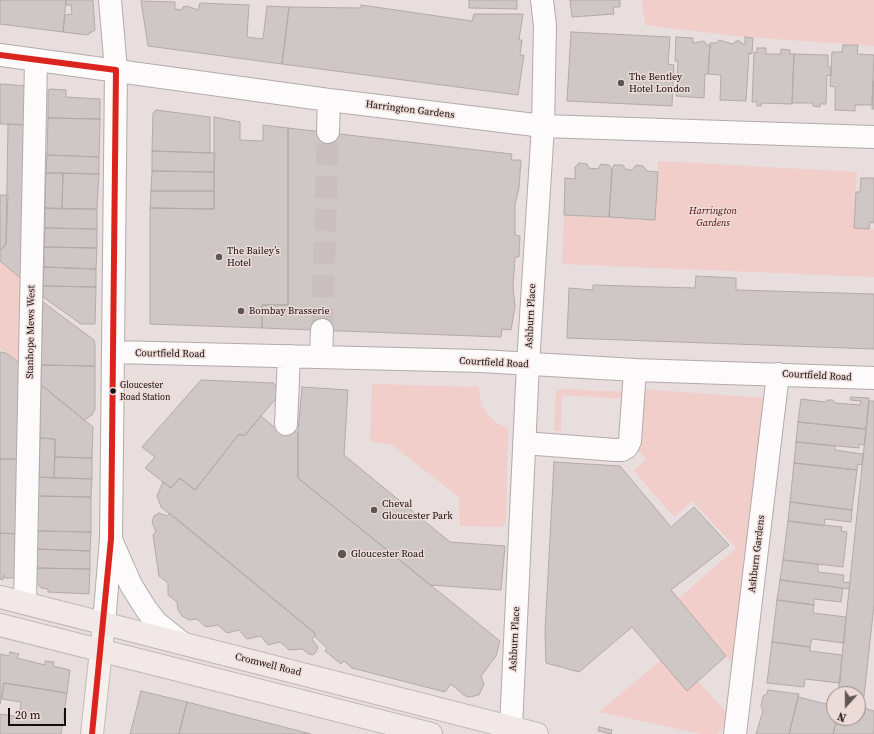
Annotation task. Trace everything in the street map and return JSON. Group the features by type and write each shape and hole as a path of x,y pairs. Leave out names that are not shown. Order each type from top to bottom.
{"highway":[{"name":"Cromwell Road","path":"0,597 537,734"},
{"path":"0,625 431,734"}],"main road":[{"path":"92,734 104,623"}],"street":[{"path":"104,623 111,539 116,70 110,0"},
{"name":"Ashburn Place","path":"511,727 528,364 543,126 545,26 542,0"},
{"name":"Harrington Gardens","path":"0,55 329,100 543,126 874,137"},
{"name":"Stanhope Mews West","path":"25,603 36,60"},
{"path":"328,132 329,100"},
{"path":"321,357 322,330"},
{"name":"Courtfield Road","path":"113,352 481,361 635,370 874,378"},
{"path":"286,424 288,356"},
{"path":"524,443 615,450 622,450 627,447 630,441 635,370"},
{"name":"Ashburn Gardens","path":"735,734 778,374"},
{"path":"111,539 131,585 146,609 156,622 182,643"}],"green space":[{"path":"642,0 874,0 874,46 745,37 645,25"},
{"name":"Harrington Gardens","path":"658,161 857,172 854,228 874,229 874,277 562,264 564,215 655,220"},
{"path":"0,261 24,281 22,365 0,348"},
{"path":"372,384 478,387 482,406 489,416 497,423 508,428 506,521 502,527 460,526 459,497 392,445 370,441"},
{"path":"560,389 628,392 628,399 562,395 561,431 554,431 556,392"},
{"path":"641,389 766,398 733,664 678,599 736,548 692,501 674,517 634,471 646,459 638,450"},
{"path":"661,660 698,681 726,712 724,727 717,734 701,734 599,712"}],"building":[{"path":"0,0 66,0 63,32 0,24"},
{"path":"66,0 93,0 95,30 87,35 63,32 65,15 72,14 71,5 66,5"},
{"path":"469,0 517,0 517,9 469,8"},
{"path":"570,0 620,0 620,7 613,7 614,14 572,17"},
{"path":"141,1 175,2 175,9 182,10 183,7 187,6 198,10 200,3 249,5 247,37 263,39 267,6 289,7 282,64 148,46"},
{"path":"361,5 472,21 474,14 523,14 519,40 522,40 520,55 524,55 518,95 282,64 289,7 361,8"},
{"name":"The Bentley Hotel London","path":"571,32 670,37 668,64 674,65 672,106 567,101"},
{"path":"676,37 693,38 693,43 704,41 707,45 710,45 708,74 705,74 704,98 676,96 678,61 675,61"},
{"path":"745,37 753,38 752,54 749,53 746,101 720,100 721,75 708,74 710,43 716,43 719,40 733,44 736,41 740,41 742,44 745,44"},
{"path":"843,45 858,45 857,54 874,55 872,105 855,105 855,111 835,110 835,87 830,86 832,52 842,52"},
{"path":"757,48 766,48 766,54 781,54 781,49 790,50 790,54 794,54 792,104 762,103 761,106 757,106 757,102 752,102 754,52 757,53"},
{"path":"794,54 828,55 828,67 831,67 831,76 827,75 826,104 820,104 820,107 813,106 813,103 792,103"},
{"path":"873,81 874,109 872,109"},
{"path":"0,84 29,86 28,125 0,124"},
{"path":"48,90 66,90 66,97 100,99 100,119 48,118"},
{"path":"156,110 210,117 210,153 152,151 153,113"},
{"name":"The Bailey’s Hotel","path":"214,117 240,122 240,140 263,141 263,125 288,128 288,305 262,305 262,328 150,324 150,208 214,209"},
{"path":"48,118 100,119 99,157 47,155"},
{"path":"8,124 28,125 24,281 0,261 0,251 6,244"},
{"path":"288,128 512,154 511,160 521,160 519,188 515,205 515,235 520,236 519,257 515,257 513,287 515,307 511,330 502,329 501,337 262,328 262,305 288,305"},
{"path":"152,151 215,153 214,172 152,171"},
{"path":"47,155 99,157 99,174 46,173"},
{"path":"579,163 587,164 589,168 598,169 601,164 609,165 612,169 609,217 564,215 565,178 575,179 575,167"},
{"path":"614,165 623,165 625,169 632,170 636,165 643,166 647,171 658,172 655,220 609,217 612,169"},
{"path":"152,171 214,172 214,191 151,191"},
{"path":"46,173 63,173 62,209 45,208"},
{"path":"63,173 99,174 97,209 62,209"},
{"path":"861,178 874,178 874,223 870,222 869,229 854,228 856,192 860,192"},
{"path":"151,191 214,191 214,209 150,208"},
{"path":"0,195 8,195 6,244 0,251"},
{"path":"45,208 97,209 97,229 45,228"},
{"path":"45,228 97,229 97,248 44,247"},
{"path":"44,247 97,248 96,269 44,267"},
{"path":"44,267 96,269 96,287 43,286"},
{"path":"696,276 736,278 736,290 874,294 874,349 567,338 569,288 593,290 593,285 695,288"},
{"path":"43,286 96,287 95,324 81,324 43,297"},
{"path":"43,302 94,340 95,366 41,365"},
{"path":"0,352 6,353 22,365 20,459 0,459"},
{"path":"41,365 95,366 95,409 92,415 84,420 41,385"},
{"name":"Gloucester Road Station","path":"201,380 273,383 279,388 279,395 244,436 239,434 195,490 180,478 171,488 145,468 155,457 142,447"},
{"path":"41,385 93,427 92,458 55,457 55,439 40,438"},
{"name":"Cheval Gloucester Park","path":"302,387 348,390 344,455 450,542 505,546 501,590 430,585 298,478 298,432"},
{"path":"851,397 869,398 866,429 798,422 801,399 825,402 827,400 833,400 835,403 860,405 861,401 850,400"},
{"path":"869,401 874,401 874,605 865,686 839,686"},
{"path":"261,416 279,431 298,432 298,478 500,641 496,656 481,676 484,684 479,695 469,697 465,696 451,684 445,692 352,668 344,661 341,664 325,651 327,648 314,636 316,634 161,507 157,496 163,482 171,488 180,478 195,490 239,434 244,436"},
{"path":"798,422 866,429 864,445 859,444 859,448 796,442"},
{"path":"40,438 55,439 54,478 39,477"},
{"path":"796,442 835,446 835,450 863,454 862,465 858,464 857,470 794,463"},
{"path":"55,457 92,458 92,479 54,478"},
{"path":"0,459 20,459 18,534 0,533"},
{"path":"554,462 620,466 671,527 694,507 729,545 671,590 726,656 687,691 632,627 579,672 546,663 545,632"},
{"path":"794,463 857,470 852,510 790,502"},
{"path":"39,477 92,479 91,497 38,496"},
{"path":"38,496 91,497 91,532 37,531"},
{"path":"790,502 852,510 851,522 825,519 824,526 788,521"},
{"path":"159,513 167,516 170,513 316,634 312,639 318,647 316,652 313,655 302,649 289,650 280,642 268,645 261,636 247,639 239,630 227,633 218,625 206,627 197,619 189,620 182,616 178,610 177,602 168,595 168,583 159,576 153,535 156,532 152,522 154,516"},
{"path":"788,521 842,527 841,531 847,532 843,567 783,560"},
{"path":"37,531 91,532 90,551 37,549"},
{"path":"0,533 18,534 17,578 5,578 4,575 3,580 0,579"},
{"path":"37,549 90,551 90,569 36,568"},
{"path":"783,560 818,564 818,572 844,575 843,582 850,583 849,589 780,580"},
{"path":"36,568 90,569 89,594 48,592 48,589 41,588 36,582"},
{"path":"780,580 843,588 841,602 814,599 814,605 777,600"},
{"path":"777,600 814,605 813,613 846,617 844,643 812,639 810,647 772,642"},
{"path":"772,642 810,647 810,651 842,655 840,683 805,679 804,687 767,683"},
{"path":"10,652 19,654 17,658 45,665 45,661 54,662 53,666 70,670 67,693 4,683 0,704 0,654 9,656"},
{"path":"4,683 67,693 61,734 0,734 0,714 19,717 21,702 2,699"},
{"path":"768,690 799,694 789,734 756,734 763,711 761,706 763,696 767,694"},
{"path":"141,691 187,702 179,734 130,734"},
{"path":"798,697 826,704 826,726 835,726 833,734 789,734"},
{"path":"187,702 311,734 179,734"},
{"path":"866,709 874,711 874,734 833,734 835,726 866,726"},
{"path":"599,727 612,730 611,734 598,731"}],"tunnel":[{"path":"322,330 328,132"}],"transit line":[{"path":"0,55 116,70"},
{"path":"92,734 111,539 116,70"}],"place":[{"name":"The Bentley Hotel London","path":"621,83"},
{"name":"The Bailey’s Hotel","path":"219,257"},
{"name":"Bombay Brasserie","path":"241,311"},
{"name":"Gloucester Road Station","path":"113,391"},
{"name":"Cheval Gloucester Park","path":"374,510"},
{"name":"Gloucester Road","path":"342,554"}]}
